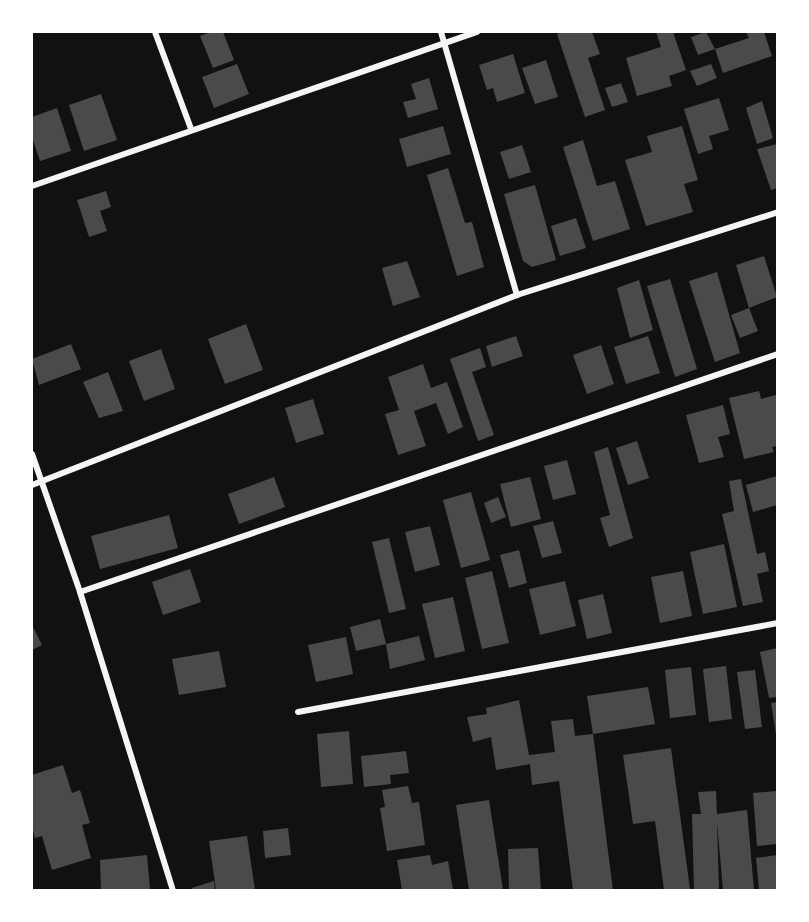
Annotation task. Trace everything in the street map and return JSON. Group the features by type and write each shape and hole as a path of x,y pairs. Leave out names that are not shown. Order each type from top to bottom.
{"street":[{"path":"155,32 191,129"},
{"path":"441,32 517,295"},
{"path":"32,186 444,41 477,32"},
{"path":"32,485 517,295 777,212"},
{"path":"80,591 777,354"},
{"path":"32,454 80,591 173,891"},
{"path":"298,712 777,622"}],"building":[{"path":"211,32 223,32 234,60 213,68 200,36"},
{"path":"592,32 600,54 588,58 605,110 585,117 557,34"},
{"path":"656,32 673,32 686,70 669,76 672,86 637,96 626,58 661,47"},
{"path":"706,32 715,49 698,55 691,37"},
{"path":"746,32 764,32 772,56 723,73 715,49 749,38"},
{"path":"513,54 525,93 497,102 493,88 487,90 479,65"},
{"path":"546,60 558,97 535,104 522,68"},
{"path":"237,64 249,94 214,108 202,77"},
{"path":"711,64 717,78 697,86 690,71"},
{"path":"429,78 438,109 408,118 403,102 416,99 411,84"},
{"path":"621,83 628,102 612,107 605,88"},
{"path":"101,94 117,140 84,151 69,105"},
{"path":"719,98 729,130 709,136 713,149 698,154 684,109"},
{"path":"762,101 773,138 757,144 746,108"},
{"path":"57,108 71,151 40,161 32,137 32,117"},
{"path":"443,126 451,154 407,167 399,139"},
{"path":"682,126 698,180 684,184 693,212 646,226 625,160 652,152 647,136"},
{"path":"583,140 597,186 615,181 630,229 593,241 563,147"},
{"path":"777,144 777,188 771,190 757,149"},
{"path":"522,145 531,172 509,179 500,152"},
{"path":"448,168 465,223 472,222 484,267 457,276 427,175"},
{"path":"535,185 556,260 532,267 523,261 504,194"},
{"path":"106,191 111,207 100,211 107,231 89,237 77,200"},
{"path":"576,218 586,248 560,256 551,226"},
{"path":"764,256 777,297 749,308 736,265"},
{"path":"407,261 420,297 393,306 382,268"},
{"path":"717,272 740,353 715,362 689,281"},
{"path":"670,279 697,369 675,377 647,286"},
{"path":"639,280 653,330 630,338 617,288"},
{"path":"749,308 758,331 740,338 731,315"},
{"path":"246,324 263,370 225,384 208,339"},
{"path":"516,336 523,356 492,367 486,346"},
{"path":"648,336 660,373 626,384 614,347"},
{"path":"71,344 81,369 39,385 32,359"},
{"path":"601,345 614,384 587,394 573,355"},
{"path":"480,348 486,367 472,372 494,435 478,441 450,359"},
{"path":"161,349 175,389 144,401 129,361"},
{"path":"423,364 431,388 447,382 463,427 448,434 436,403 414,411 426,446 398,455 385,414 399,410 388,377"},
{"path":"108,372 123,411 99,418 83,382"},
{"path":"759,391 761,399 776,395 777,446 772,447 774,452 744,459 729,398"},
{"path":"313,399 324,434 296,443 285,408"},
{"path":"723,405 730,434 718,437 724,457 699,463 686,415"},
{"path":"637,441 649,478 628,485 616,448"},
{"path":"608,447 633,538 609,547 600,518 610,515 594,452"},
{"path":"567,460 576,494 553,500 544,466"},
{"path":"777,476 777,505 753,512 746,485"},
{"path":"274,477 285,507 239,524 228,494"},
{"path":"530,477 541,519 511,527 500,484"},
{"path":"741,479 757,554 765,552 769,571 757,574 763,602 743,606 722,514 734,511 729,481"},
{"path":"471,492 490,560 461,568 443,500"},
{"path":"498,497 506,517 491,523 484,503"},
{"path":"169,515 178,548 100,569 91,536"},
{"path":"553,521 562,553 542,558 533,526"},
{"path":"430,526 440,565 415,572 405,532"},
{"path":"389,538 406,609 389,613 372,542"},
{"path":"724,544 737,607 703,614 690,552"},
{"path":"519,550 527,583 509,588 500,555"},
{"path":"190,569 201,602 163,615 152,582"},
{"path":"492,571 509,643 482,649 465,578"},
{"path":"683,571 692,616 660,623 651,577"},
{"path":"565,581 576,626 540,635 529,589"},
{"path":"603,594 612,633 587,639 578,600"},
{"path":"453,597 465,651 435,658 422,604"},
{"path":"380,619 386,644 356,651 350,627"},
{"path":"32,625 42,645 32,650"},
{"path":"419,636 425,660 390,669 386,644"},
{"path":"346,637 353,674 316,682 308,645"},
{"path":"777,648 777,697 769,698 760,652"},
{"path":"219,651 226,687 179,695 172,659"},
{"path":"726,666 732,719 709,722 703,669"},
{"path":"691,667 696,715 670,718 665,670"},
{"path":"755,670 762,727 745,729 737,672"},
{"path":"648,687 655,724 593,734 587,696"},
{"path":"519,700 529,755 555,752 551,721 573,719 575,736 593,734 613,890 573,890 559,781 532,785 530,764 496,770 491,737 473,742 467,717 487,714 486,708"},
{"path":"777,702 777,734 776,734 771,703"},
{"path":"349,731 353,784 321,787 317,734"},
{"path":"671,748 690,889 664,890 655,821 633,824 623,755"},
{"path":"406,751 409,773 390,775 391,784 364,787 361,756"},
{"path":"63,765 72,793 80,790 90,823 82,825 91,858 52,870 42,836 35,838 32,827 32,775"},
{"path":"408,786 412,803 419,802 425,845 387,851 380,808 385,807 382,790"},
{"path":"716,791 717,814 747,810 754,890 723,890 717,822 719,890 694,890 692,814 701,814 698,792"},
{"path":"777,791 777,844 757,846 753,793"},
{"path":"489,800 503,890 469,890 456,805"},
{"path":"288,828 291,855 265,858 263,831"},
{"path":"247,836 255,890 216,890 209,841"},
{"path":"538,848 541,890 509,890 508,849"},
{"path":"147,855 150,890 101,890 100,860"},
{"path":"430,855 432,865 448,861 453,890 402,890 397,860"},
{"path":"777,855 777,890 759,890 756,858"},
{"path":"214,881 215,890 192,890 192,888"}]}
